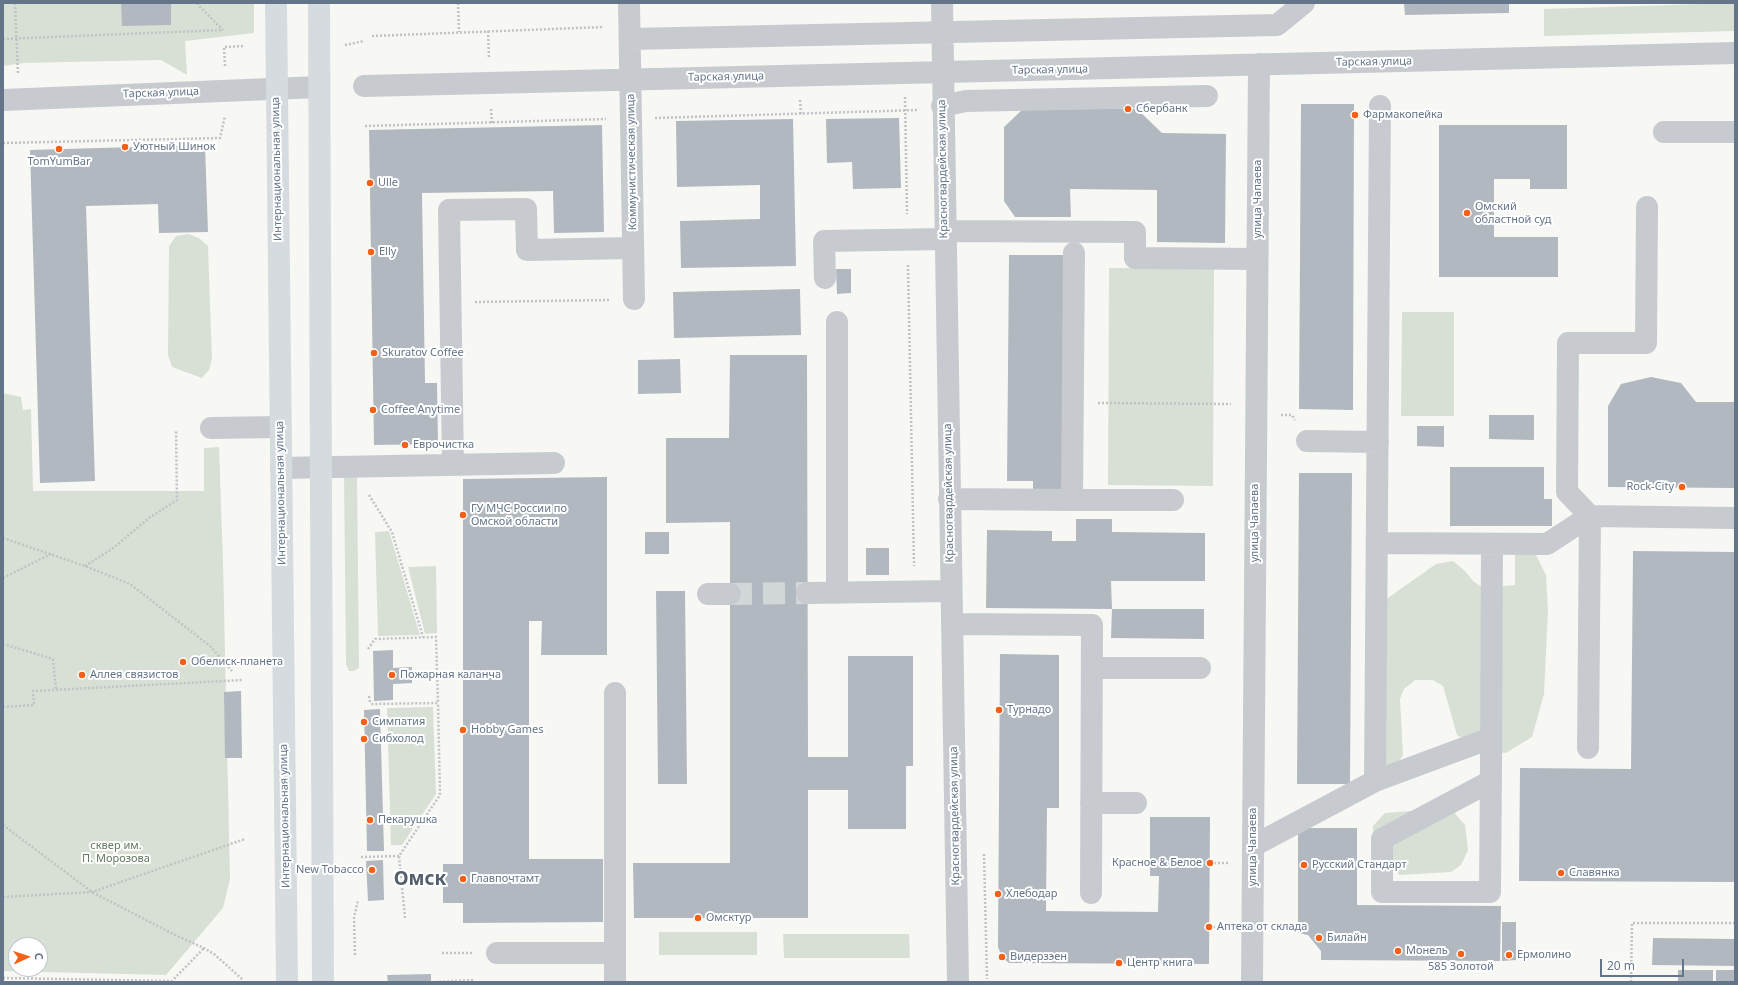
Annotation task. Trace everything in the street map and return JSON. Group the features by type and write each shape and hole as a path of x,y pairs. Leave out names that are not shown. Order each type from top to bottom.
{"main road":[{"name":"Интернациональная улица","path":"276,3 287,982"},
{"path":"319,3 323,982"}],"street":[{"name":"Коммунистическая улица","path":"629,3 634,299"},
{"name":"Красногвардейская улица","path":"942,3 942,106 958,982"},
{"path":"630,32 942,32 1277,25 1304,3"},
{"name":"Тарская улица","path":"364,86 1735,53"},
{"name":"улица Чапаева","path":"1252,982 1259,64"},
{"name":"Тарская улица","path":"11,100 276,88 319,88"},
{"path":"942,106 966,101 1207,96"},
{"path":"1375,781 1380,106"},
{"path":"1664,132 1735,132"},
{"path":"1588,748 1590,516 1567,492 1568,343 1646,343 1647,207"},
{"path":"453,465 449,210 526,209 527,250 633,248"},
{"path":"825,278 824,241 908,240 945,235 1135,232 1135,258 1257,259"},
{"path":"1072,500 1074,253"},
{"path":"837,322 837,593"},
{"path":"211,428 280,427"},
{"path":"1307,441 1378,442"},
{"path":"281,468 554,463"},
{"path":"949,499 1173,500"},
{"path":"1377,543 1547,544 1590,516 1735,518"},
{"path":"1490,781 1382,839 1382,892 1490,892 1492,544"},
{"path":"808,593 951,591"},
{"path":"708,594 730,594"},
{"path":"952,624 1092,625 1091,893"},
{"path":"1092,668 1200,668"},
{"path":"615,693 615,982"},
{"path":"1253,846 1375,781 1491,738"},
{"path":"1091,803 1136,803"},
{"path":"497,953 615,953"}],"path":[{"path":"11,100 16,39 15,3"},
{"path":"458,3 459,32"},
{"path":"3,39 223,30 197,4"},
{"path":"372,36 459,32 630,32"},
{"path":"345,45 364,41"},
{"path":"225,70 224,47 244,46"},
{"path":"904,73 915,591"},
{"path":"3,143 220,138 225,114"},
{"path":"451,302 634,299"},
{"path":"1073,403 1256,404"},
{"path":"85,566 112,549 149,518 177,500 176,430"},
{"path":"369,496 392,532 423,637"},
{"path":"3,538 52,554 130,584 210,646 232,671"},
{"path":"3,578 52,554"},
{"path":"368,649 375,639 436,637 440,795 399,856 405,918"},
{"path":"3,644 53,659 56,690"},
{"path":"3,707 34,705 33,692 243,680"},
{"path":"369,696 370,703 438,703"},
{"path":"3,824 92,892 175,935 204,948 214,954 242,979"},
{"path":"3,897 92,892 246,839"},
{"path":"361,858 399,856"},
{"path":"1210,863 1232,863"},
{"path":"355,955 354,918 358,900"},
{"path":"1631,982 1632,923 1735,923"},
{"path":"1209,927 1231,927"},
{"path":"3,978 172,981 204,948"},
{"path":"442,953 497,953"},
{"path":"435,982 474,980"}],"green space":[{"path":"3,3 254,3 254,33 185,41 187,75 161,60 24,63 3,66"},
{"path":"1735,3 1735,31 1544,36 1544,9"},
{"path":"188,234 199,238 208,246 212,359 209,370 202,378 172,367 168,355 169,246 176,236"},
{"path":"1109,268 1214,268 1213,486 1108,485"},
{"path":"1402,312 1454,312 1454,416 1401,416"},
{"name":"сквер им. П. Морозова","path":"3,393 21,397 23,410 31,409 33,491 204,491 204,448 219,447 230,879 223,908 166,975 48,972 48,937 8,937 8,971 3,971"},
{"path":"344,475 357,475 359,668 354,671 349,671 346,664"},
{"path":"389,531 420,635 378,636 375,532"},
{"path":"1515,553 1535,553 1546,575 1548,610 1544,694 1532,737 1506,753 1483,750 1457,735 1443,686 1433,680 1415,680 1404,689 1400,699 1403,755 1397,764 1382,767 1385,600 1436,564 1453,561 1465,571 1473,581 1483,588 1515,585"},
{"path":"436,566 437,633 425,634 408,567"},
{"path":"433,707 436,794 402,845 391,845 387,708"},
{"path":"1450,808 1465,825 1468,850 1461,865 1451,872 1400,875 1374,859 1373,826 1385,813"},
{"path":"659,932 757,932 757,955 659,955"},
{"path":"783,934 909,934 910,958 784,958"}],"building":[{"path":"121,3 171,3 171,25 122,26"},
{"path":"1404,3 1509,3 1509,13 1405,15"},
{"path":"1301,104 1354,104 1353,410 1299,409"},
{"path":"1023,109 1137,109 1162,133 1226,134 1225,243 1157,242 1157,190 1070,189 1071,217 1015,217 1004,201 1004,127"},
{"path":"899,118 901,188 853,189 852,162 827,163 826,119"},
{"path":"793,119 796,266 681,268 680,221 760,219 760,185 677,187 676,121"},
{"path":"602,125 604,232 554,233 553,191 422,193 425,383 437,383 438,444 374,445 369,130"},
{"name":"Омский областной суд","path":"1439,125 1567,125 1567,189 1530,189 1530,179 1494,179 1494,237 1558,237 1558,277 1439,277"},
{"path":"205,145 208,232 159,233 158,204 86,206 95,481 40,483 30,150"},
{"path":"1009,255 1064,255 1062,492 1033,491 1033,481 1007,481"},
{"path":"836,269 851,269 851,293 837,294"},
{"path":"800,289 801,335 674,338 673,292"},
{"path":"730,355 807,355 808,757 848,757 848,656 913,656 913,766 906,766 906,829 848,829 848,790 808,790 808,918 634,918 633,863 730,863 730,522 666,523 666,438 729,438"},
{"path":"680,359 681,393 638,394 638,360"},
{"path":"1651,377 1681,383 1696,402 1735,402 1735,488 1608,487 1608,406 1621,384"},
{"path":"1489,415 1534,415 1534,440 1489,439"},
{"path":"1417,426 1444,426 1444,447 1417,446"},
{"path":"1450,467 1544,467 1544,499 1552,499 1552,526 1450,526"},
{"path":"1299,473 1352,473 1350,784 1297,784"},
{"path":"607,477 607,655 541,655 542,621 529,621 529,859 603,859 603,922 463,923 463,903 443,903 443,864 463,864 463,479"},
{"path":"1076,519 1112,519 1112,532 1205,533 1205,581 1111,581 1112,609 986,608 987,530 1052,531 1052,541 1076,541"},
{"path":"645,532 669,532 669,554 645,554"},
{"path":"866,548 889,548 889,575 866,575"},
{"path":"1633,551 1735,552 1735,882 1519,881 1520,768 1631,769"},
{"path":"656,591 685,591 687,784 658,784"},
{"path":"1112,609 1204,609 1204,639 1111,638"},
{"name":"Пожарная каланча","path":"393,650 393,668 412,667 412,683 393,684 393,700 374,701 373,651"},
{"path":"1000,654 1059,655 1059,808 1047,808 1046,911 1158,912 1159,876 1150,876 1150,817 1210,817 1209,964 1009,963 1002,957 998,947"},
{"path":"241,691 242,758 225,758 224,692"},
{"path":"380,709 384,851 367,851 364,710"},
{"path":"1298,828 1357,828 1357,905 1501,906 1500,961 1321,960 1321,951 1308,935 1298,933"},
{"path":"383,860 384,900 368,901 366,861"},
{"path":"1502,922 1516,922 1516,960 1502,961"},
{"path":"1653,938 1735,939 1735,966 1652,965"},
{"path":"1678,970 1713,970 1713,982 1678,982"},
{"path":"1716,970 1735,970 1735,982 1716,982"},
{"path":"431,974 431,982 388,982 387,975"}],"tunnel":[{"path":"730,594 807,593"}],"place":[{"name":"Сбербанк","path":"1128,109"},
{"name":"Фармакопейка","path":"1355,115"},
{"name":"Уютный Шинок","path":"125,147"},
{"name":"TomYumBar","path":"59,149"},
{"name":"Ulle","path":"370,183"},
{"name":"Омский областной суд","path":"1467,213"},
{"name":"Elly","path":"371,252"},
{"name":"Skuratov Coffee","path":"374,353"},
{"name":"Coffee Anytime","path":"373,410"},
{"name":"Еврочистка","path":"405,445"},
{"name":"Rock-City","path":"1682,487"},
{"name":"ГУ МЧС России по Омской области","path":"463,515"},
{"name":"Обелиск-планета","path":"183,662"},
{"name":"Аллея связистов","path":"82,675"},
{"name":"Пожарная каланча","path":"392,675"},
{"name":"Турнадо","path":"999,710"},
{"name":"Симпатия","path":"364,722"},
{"name":"Hobby Games","path":"463,730"},
{"name":"Сибхолод","path":"364,739"},
{"name":"Пекарушка","path":"370,820"},
{"name":"Красное & Белое","path":"1210,863"},
{"name":"Русский Стандарт","path":"1304,865"},
{"name":"New Tobacco","path":"372,870"},
{"name":"Славянка","path":"1561,873"},
{"name":"Главпочтамт","path":"463,879"},
{"name":"Хлебодар","path":"998,894"},
{"name":"Омсктур","path":"698,918"},
{"name":"Аптека от склада","path":"1209,927"},
{"name":"Билайн","path":"1319,938"},
{"name":"Монель","path":"1398,951"},
{"name":"585 Золотой","path":"1461,954"},
{"name":"Ермолино","path":"1509,955"},
{"name":"Видерзэен","path":"1002,957"},
{"name":"Центр книга","path":"1119,963"}],"district":[{"name":"Омск","path":"420,880"}]}
